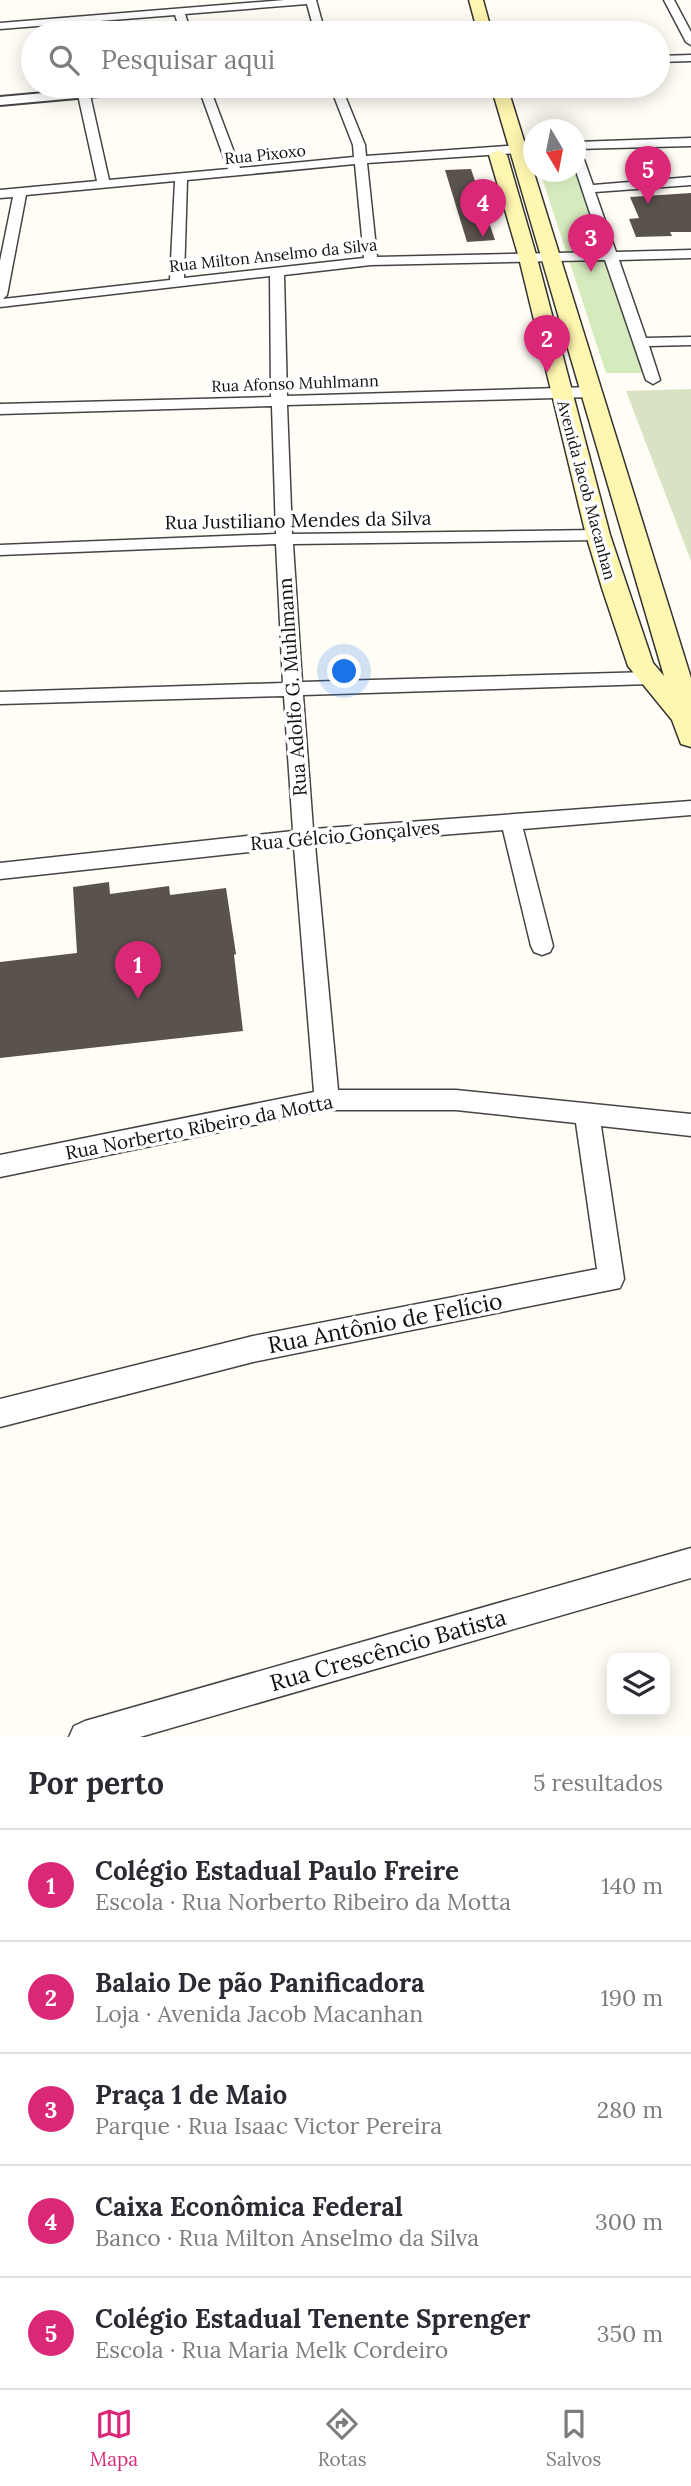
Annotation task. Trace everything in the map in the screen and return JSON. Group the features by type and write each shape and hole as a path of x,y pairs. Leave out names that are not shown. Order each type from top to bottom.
{"main road":[{"path":"476,0 482,21"},
{"name":"Avenida Jacob Macanhan","path":"483,98 528,258 598,535 637,656 650,678 688,727"},
{"name":"Avenida Jacob Macanhan","path":"504,98 523,143"},
{"name":"Avenida Jacob Macanhan","path":"533,182 550,258 671,656 686,685 688,727"},
{"path":"650,678 671,656"}],"street":[{"path":"669,0 691,42"},
{"path":"68,21 311,1 317,21"},
{"path":"179,12 182,21"},
{"path":"0,26 21,24"},
{"path":"670,59 691,58"},
{"path":"0,101 22,98"},
{"path":"84,98 104,185"},
{"path":"207,98 235,173"},
{"path":"340,98 359,145 370,261"},
{"path":"586,146 691,142"},
{"name":"Rua Pixoxo","path":"0,194 359,160 523,148"},
{"path":"177,282 181,178"},
{"path":"588,189 691,181"},
{"path":"586,182 653,380"},
{"path":"0,295 20,192"},
{"name":"Rua Milton Anselmo da Silva","path":"0,303 370,261 691,254"},
{"name":"Rua Adolfo G. Muhlmann","path":"277,272 277,401 291,690 327,1100"},
{"path":"640,342 691,341"},
{"name":"Rua Afonso Muhlmann","path":"0,409 592,392"},
{"name":"Rua Justiliano Mendes da Silva","path":"0,550 282,539 598,535"},
{"path":"0,698 650,678"},
{"name":"Rua Gélcio Gonçalves","path":"0,871 303,838 691,808"},
{"path":"511,820 542,946"},
{"name":"Rua Norberto Ribeiro da Motta","path":"0,1166 327,1100 456,1100 691,1125"},
{"name":"Rua Antônio de Felício","path":"0,1413 253,1349 611,1279 587,1115"},
{"name":"Rua Crescêncio Batista","path":"85,1737 691,1563"}],"green space":[{"path":"543,182 578,182 644,373 606,373"},
{"path":"691,389 691,561 626,391"}],"building":[{"path":"471,169 495,240 467,242 445,170"},
{"path":"691,193 691,232 670,232 672,236 636,237 629,219 639,218 630,197"},
{"path":"109,882 110,894 169,886 170,895 226,888 236,954 243,1031 0,1058 0,962 77,953 73,887"}],"place":[{"name":"Colégio Estadual Tenente Sprenger","path":"648,204"},
{"name":"Caixa Econômica Federal","path":"483,237"},
{"name":"Praça 1 de Maio","path":"591,272"},
{"name":"Balaio De pão Panificadora","path":"547,373"},
{"name":"Colégio Estadual Paulo Freire","path":"138,999"}]}
